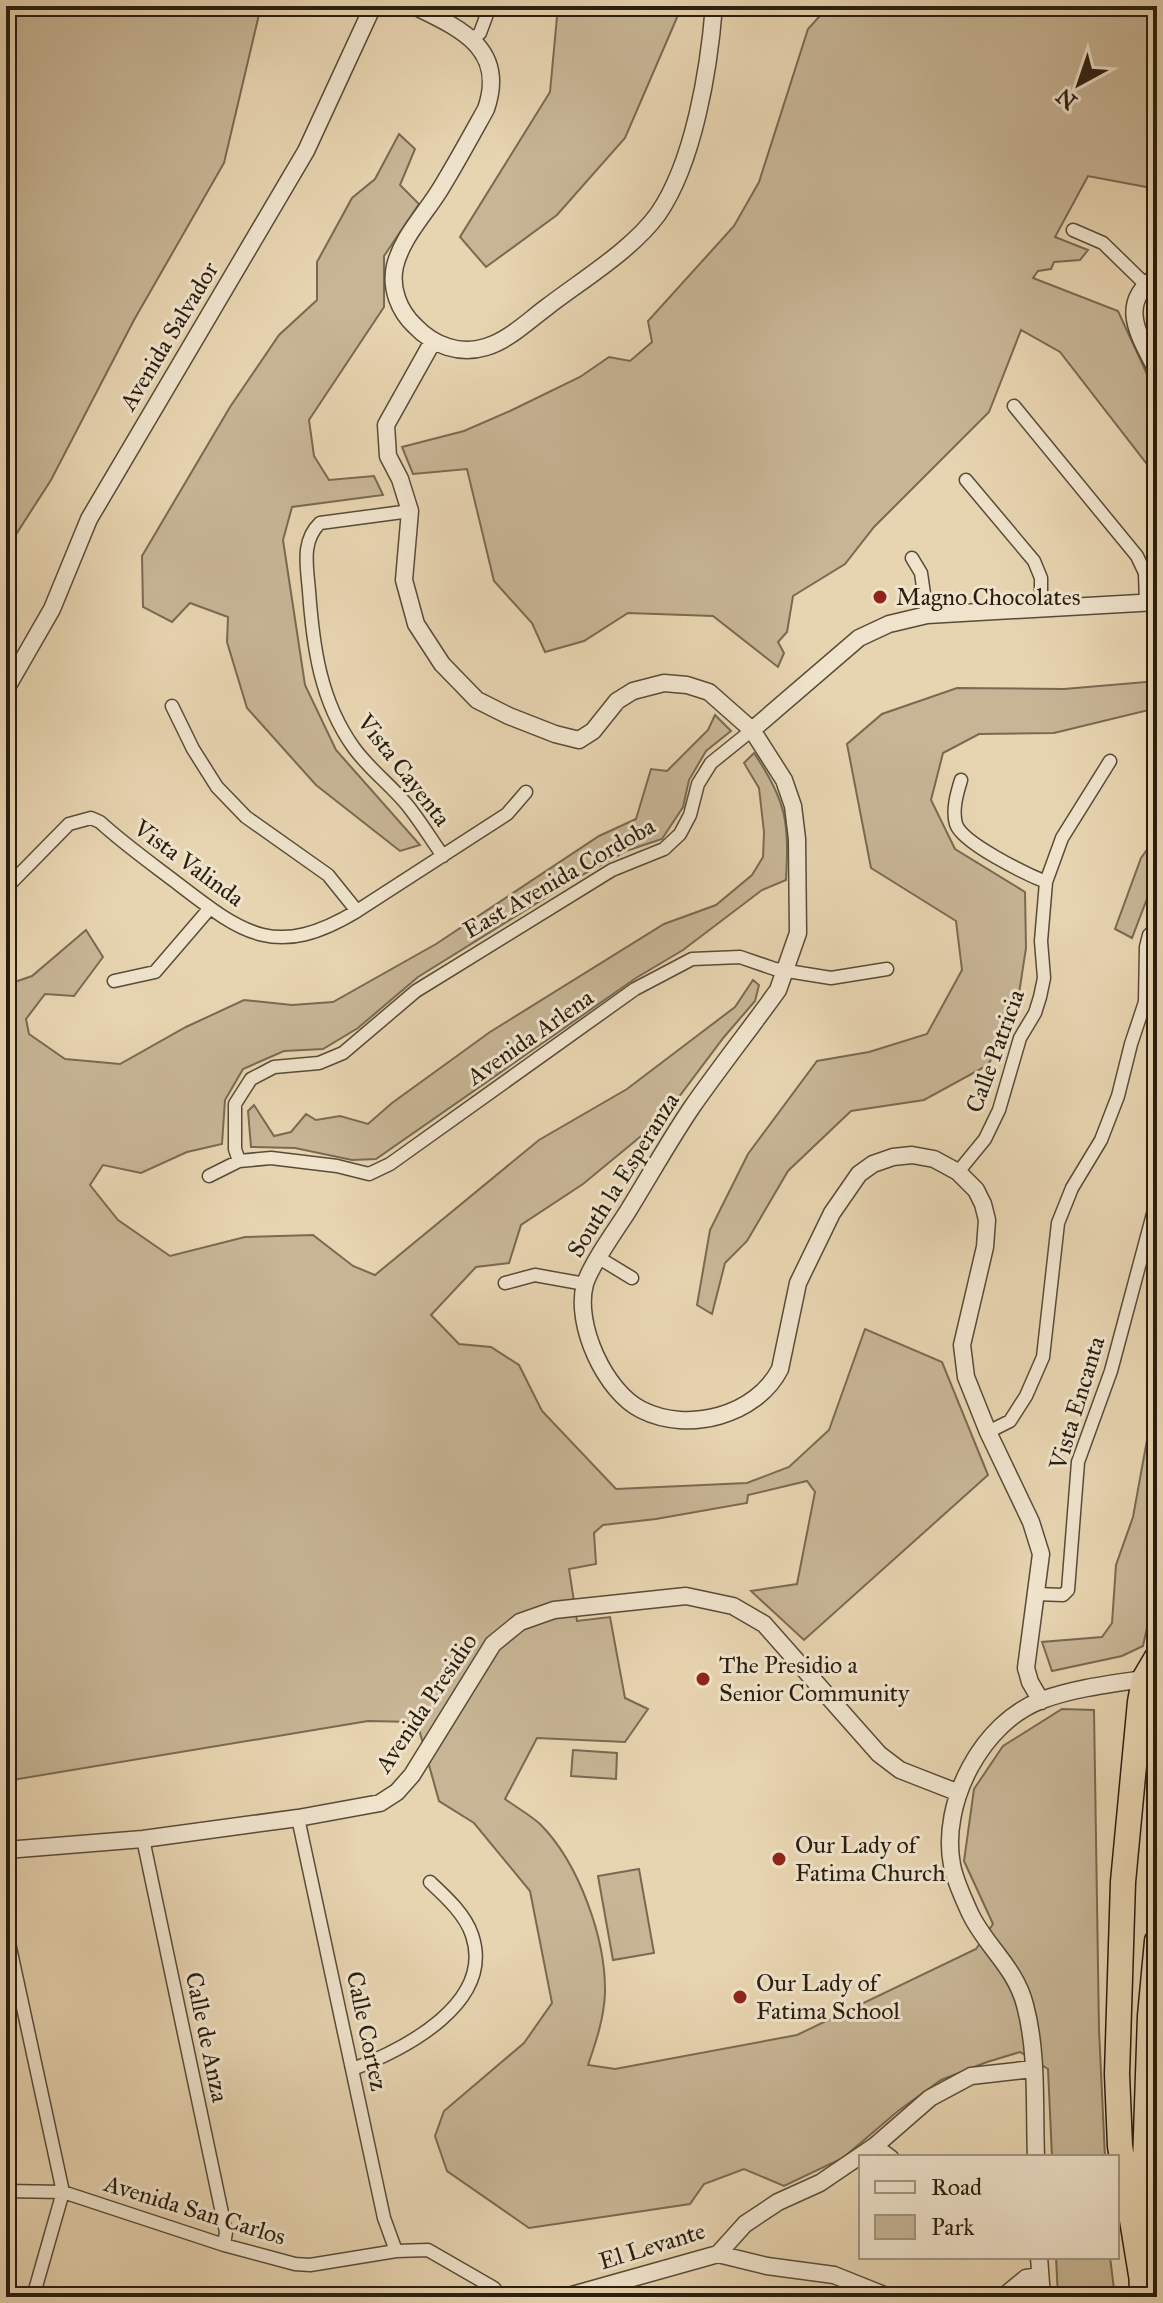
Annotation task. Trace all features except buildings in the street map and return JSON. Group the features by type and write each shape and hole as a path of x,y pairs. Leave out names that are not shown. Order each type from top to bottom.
{"highway":[{"path":"1142,2286 1120,2146 1117,2074 1123,1882 1144,1679 1157,1657"},
{"path":"1142,2286 1150,2016 1157,1941"}],"street":[{"name":"Avenida Salvador","path":"6,689 52,609 89,519 306,151 373,6"},
{"path":"414,6 461,29 472,39 487,62 491,77 486,109 441,188 400,250 395,268 395,294 413,325 433,341 457,350 496,343 634,240 656,216 674,187 690,143 711,44 714,6"},
{"path":"472,39 480,33 490,6"},
{"path":"1073,230 1103,243 1151,280 1133,310 1136,329 1157,371"},
{"path":"410,511 400,479 388,456 386,425 433,341"},
{"path":"1014,406 1137,556 1152,602"},
{"path":"966,480 1034,561 1041,578 1041,609"},
{"name":"South la Esperanza","path":"410,511 404,580 416,624 442,664 477,700 509,716 579,740 593,731 617,701 633,691 664,683 687,685 709,692 752,730 779,771 793,806 797,839 798,933 787,971 778,990 691,1109 585,1284 586,1327 591,1346 620,1394 639,1409 662,1418 712,1417 739,1409 760,1397 780,1369 798,1283 832,1213 859,1174 873,1164 912,1155 934,1159 958,1172 976,1190 987,1220 985,1247 962,1345 966,1377 1038,1539 1041,1554 1026,1668 1041,1701"},
{"name":"Vista Cayenta","path":"410,511 320,523 309,533 306,550 313,644 335,716 354,749 408,806 443,856"},
{"path":"912,558 921,573 927,615"},
{"name":"East Avenida Cordoba","path":"239,1161 235,1149 235,1104 251,1079 274,1067 319,1063 343,1053 416,991 612,870 664,849 680,834 690,815 698,784 711,763 859,638 889,624 927,615 1152,602"},
{"path":"172,706 193,749 217,787 246,817 328,875 357,911"},
{"name":"Calle Patricia","path":"958,1172 985,1139 999,1110 1020,1038 1038,1005 1044,978 1041,941 1046,882 1062,838 1110,761"},
{"path":"961,780 955,798 956,825 969,840 1046,882"},
{"name":"Vista Valinda","path":"6,888 69,824 91,818 210,908 246,929 284,938 306,936 334,925 443,856 507,814 526,792"},
{"path":"114,981 155,972 210,908"},
{"path":"988,1432 1010,1421 1026,1396 1043,1357 1058,1223 1072,1188 1101,1140 1118,1096 1145,1002 1146,947 1149,935 1157,927"},
{"name":"Avenida Arlena","path":"209,1176 239,1161 271,1158 299,1160 369,1174 390,1164 635,989 692,959 740,957 787,971 831,978 887,969"},
{"name":"Vista Encanta","path":"1036,1594 1063,1595 1068,1590 1078,1462 1111,1371 1157,1199"},
{"path":"599,1258 632,1278"},
{"path":"505,1283 535,1275 585,1284"},
{"name":"Avenida Presidio","path":"6,1850 143,1839 298,1818 380,1803 397,1792 412,1775 493,1644 520,1622 554,1610 686,1596 733,1606 764,1624 879,1754 900,1770 959,1793"},
{"path":"1036,2155 1033,2069 1026,2005 1018,1984 971,1916 952,1865 950,1829 959,1793 990,1738 1011,1716 1041,1701 1094,1686 1144,1679"},
{"name":"Calle Cortez","path":"298,1818 384,2218 396,2251"},
{"name":"Calle de Anza","path":"143,1839 226,2232 224,2245"},
{"path":"353,2069 436,2026 463,1995 476,1970 472,1934 451,1903 430,1882"},
{"path":"6,1929 63,2192 33,2297"},
{"name":"El Levante","path":"878,2151 930,2098 971,2076 1033,2069"},
{"name":"El Levante","path":"565,2297 607,2291 718,2254 737,2233 778,2202 859,2161"},
{"name":"Avenida San Carlos","path":"6,2191 63,2192 224,2245 295,2264 310,2265 396,2251 428,2250 494,2288 501,2297"},
{"path":"737,2233 737,2245 746,2259"},
{"path":"718,2254 767,2266 834,2275 889,2297"},
{"path":"1039,2259 1042,2297"},
{"path":"1003,2297 1026,2278 1040,2276"}],"green space":[{"path":"6,6 261,6 224,163 134,320 51,480 6,550"},
{"path":"558,6 682,6 625,138 557,215 486,267 460,237 550,92"},
{"path":"845,6 1157,6 1157,189 1088,176 1055,237 1088,250 1080,260 1054,262 1051,269 1038,271 1033,278 1118,311 1157,396 1157,477 1060,352 1021,330 989,412 874,527 845,564 793,596 787,632 778,642 784,653 778,667 713,616 628,613 584,641 545,652 532,623 494,581 467,469 413,474 402,447 464,431 580,377 609,357 630,361 652,342 648,321 734,226 759,182 808,29 826,9"},
{"path":"399,134 415,149 400,185 419,204 384,256 384,307 309,420 314,456 329,480 374,476 383,495 292,507 283,540 305,685 336,750 420,845 400,851 316,785 247,708 227,642 228,617 190,603 172,622 143,607 142,556 230,407 279,335 317,300 317,262 352,198 375,179"},
{"path":"1157,681 1157,708 1054,733 979,734 943,753 931,800 955,849 1025,892 1026,948 1016,1013 988,1065 924,1100 851,1111 788,1171 747,1241 725,1263 712,1314 697,1305 710,1230 748,1154 817,1061 869,1052 927,1034 962,970 956,921 871,868 847,744 882,714 957,688 1064,689"},
{"path":"715,715 731,731 706,751 689,780 683,807 662,839 626,851 582,875 418,977 358,1028 323,1049 284,1051 243,1069 225,1100 222,1144 187,1152 141,1173 103,1165 90,1185 118,1220 170,1256 245,1237 313,1235 353,1266 375,1275 539,1140 627,1089 735,1007 753,980 759,985 755,1001 675,1102 646,1132 583,1184 521,1225 509,1263 476,1267 431,1315 459,1344 491,1347 519,1365 542,1411 616,1489 747,1483 789,1467 829,1430 865,1329 942,1362 988,1475 804,1640 751,1591 797,1584 815,1492 807,1481 748,1495 747,1503 603,1525 594,1533 596,1564 569,1569 577,1621 610,1617 625,1698 648,1709 625,1742 537,1738 505,1799 540,1824 554,1840 567,1859 588,1903 601,1949 605,1993 597,2039 588,2065 615,2069 797,2035 976,1949 993,1924 964,1861 974,1789 1003,1746 1062,1709 1094,1710 1099,2030 1105,2155 1052,2155 1048,2069 1020,2052 941,2080 898,2111 843,2158 784,2186 744,2169 704,2184 690,2204 529,2228 447,2171 435,2136 444,2111 524,2043 552,2003 530,1891 474,1823 439,1801 417,1722 368,1721 6,1781 6,985 32,976 86,930 103,957 74,996 45,994 26,1019 29,1034 65,1059 120,1064 186,1027 244,1000 292,1005 333,1002 436,944 599,836 636,819 651,769 667,771 708,730"},
{"path":"754,753 773,785 784,813 786,880 762,890 683,950 636,978 376,1159 352,1160 295,1148 251,1147 248,1111 254,1105 274,1136 291,1132 306,1114 316,1120 340,1116 368,1124 490,1032 664,924 716,905 752,875 763,857 764,832 759,788 744,763"},
{"path":"1157,836 1157,886 1150,891 1132,938 1115,929 1141,858"},
{"path":"1157,1402 1157,1582 1143,1646 1122,1656 1052,1671 1042,1642 1102,1637 1112,1623 1116,1565 1133,1517 1151,1418"},
{"path":"573,1750 617,1753 616,1779 571,1776"},
{"path":"639,1869 654,1953 613,1960 598,1876"},
{"path":"1056,2259 1110,2259 1115,2297 1058,2297"}],"place":[{"name":"Magno Chocolates","path":"880,597"},
{"name":"The Presidio a Senior Community","path":"703,1679"},
{"name":"Our Lady of Fatima Church","path":"779,1859"},
{"name":"Our Lady of Fatima School","path":"740,1997"}]}
